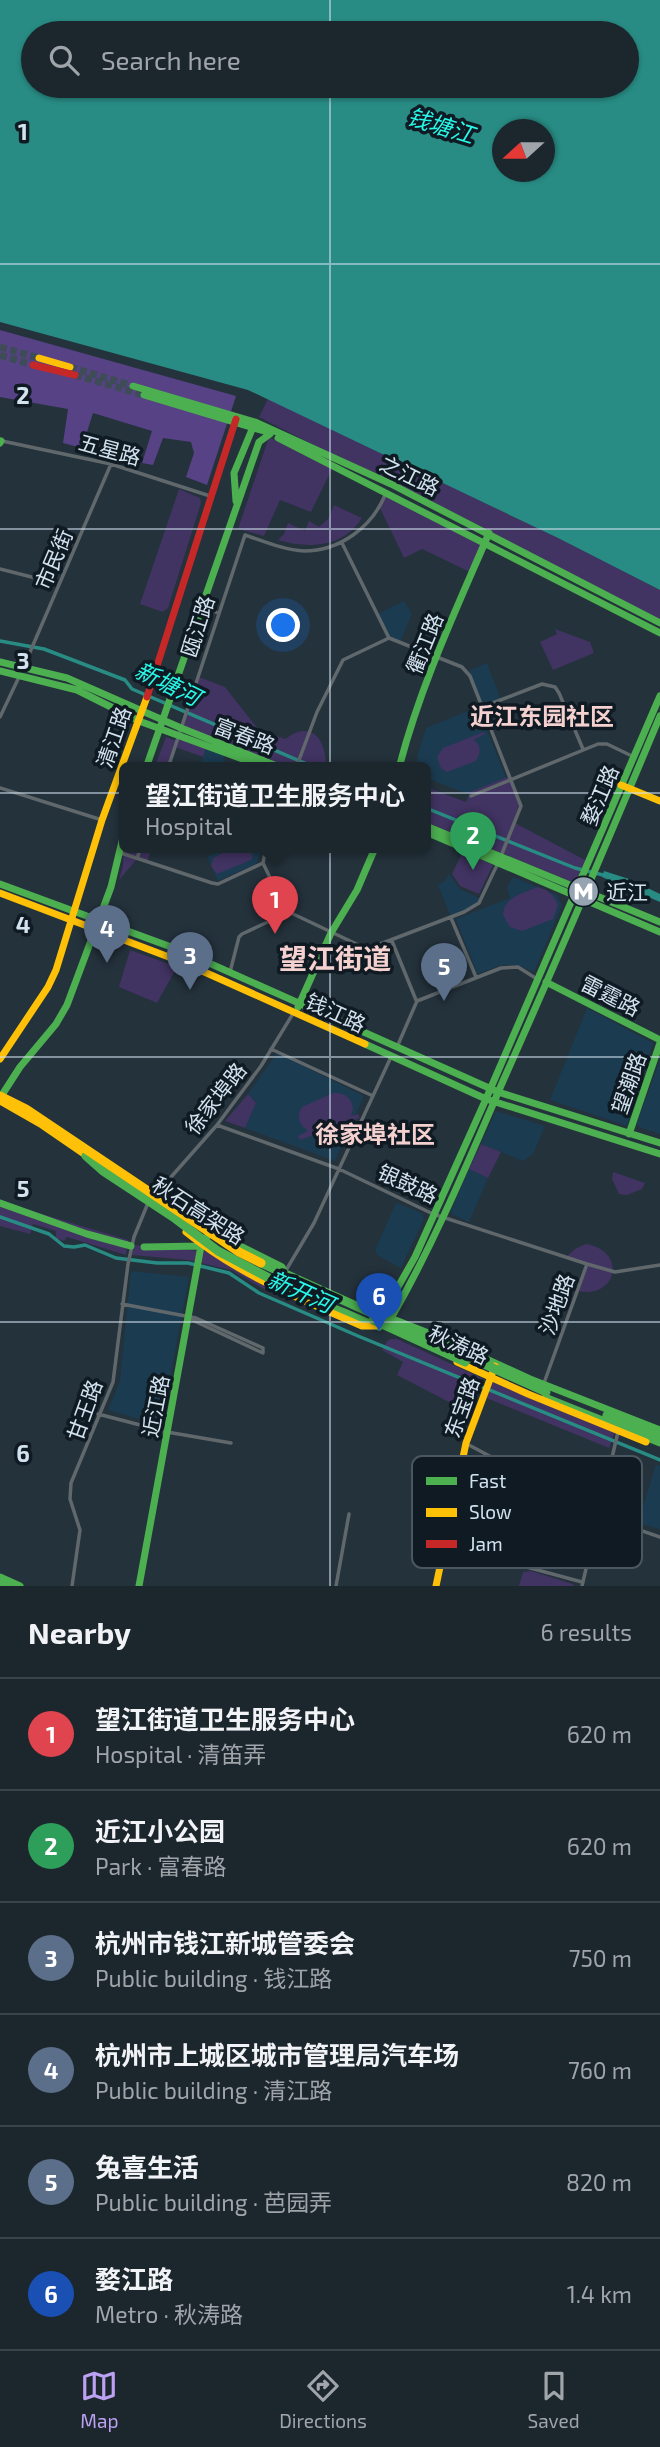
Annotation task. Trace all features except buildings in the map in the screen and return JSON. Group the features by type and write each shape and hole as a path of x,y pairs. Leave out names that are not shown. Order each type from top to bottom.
{"main road":[{"path":"36,362 72,371"},
{"name":"之江路","path":"133,386 236,418 391,484 660,623"},
{"name":"之江路","path":"144,395 236,418"},
{"name":"清江路","path":"122,762 236,418"},
{"path":"236,504 234,473 254,425"},
{"name":"之江路","path":"254,425 660,633"},
{"name":"清江路","path":"148,762 259,442 270,434"},
{"name":"衢江路","path":"400,762 436,656 489,534"},
{"name":"富春路","path":"0,662 22,671 88,685 139,715 253,762"},
{"name":"富春路","path":"0,671 22,671"},
{"name":"婺江路","path":"626,787 634,757 660,696"},
{"name":"婺江路","path":"380,1327 416,1273 438,1215 626,787 660,716"},
{"name":"富春路","path":"180,731 265,762"},
{"name":"清江路","path":"0,1059 48,987 56,970 119,772"},
{"path":"626,787 660,801"},
{"path":"431,829 580,894 660,933"},
{"path":"431,834 499,860"},
{"path":"0,1099 20,1067 56,1024 76,983 111,887 119,849"},
{"path":"297,1008 331,933 357,890 373,853"},
{"name":"钱江路","path":"0,884 73,915 230,972 391,1057 490,1101 660,1154"},
{"name":"钱江路","path":"0,893 73,915"},
{"path":"580,894 660,922"},
{"name":"钱江路","path":"97,924 182,962 397,1047 494,1091 660,1143"},
{"name":"雷霆路","path":"543,981 660,1042"},
{"name":"望潮路","path":"629,1134 660,1042"},
{"name":"秋石高架路","path":"0,1099 26,1110 222,1241 282,1274 546,1392 658,1433"},
{"name":"秋石高架路","path":"0,1099 200,1233 255,1266 493,1375 660,1445"},
{"name":"秋涛路","path":"0,1099 41,1118 205,1240"},
{"path":"66,1136 238,1245 282,1267 280,1281"},
{"path":"86,1156 103,1171 173,1217 210,1246 301,1295 347,1313"},
{"name":"秋涛路","path":"150,1200 171,1218 205,1240 261,1264 280,1281 380,1327 488,1385 616,1439 660,1445"},
{"path":"0,1203 130,1250"},
{"path":"144,1247 205,1240 229,1264 280,1281 362,1326 380,1327"},
{"name":"近江路","path":"139,1586 199,1258 205,1240"},
{"name":"秋涛路","path":"280,1281 387,1316 658,1433"},
{"name":"东宝路","path":"463,1456 496,1363"},
{"name":"东宝路","path":"436,1586 440,1568"},
{"path":"0,1577 20,1586"},
{"path":"0,1583 7,1586"}],"street":[{"name":"五星路","path":"0,441 111,464 210,495"},
{"name":"市民街","path":"0,717 111,464"},
{"path":"265,853 263,863 289,912 367,949 451,917 479,903 521,806 470,676 462,667 389,638 342,542 359,532 380,508 386,493"},
{"name":"瓯江路","path":"169,762 245,535 302,551 342,542"},
{"path":"0,569 59,584"},
{"path":"203,607 218,613"},
{"path":"298,762 317,712 343,660 389,638"},
{"path":"482,707 542,684 549,685 559,693 583,750"},
{"path":"471,796 598,744 607,744 634,757"},
{"path":"0,788 102,820"},
{"path":"121,853 218,884 263,863"},
{"path":"137,858 139,853"},
{"path":"230,972 242,934 289,912"},
{"path":"451,917 476,977"},
{"path":"392,941 417,1001"},
{"path":"397,1047 417,1001 501,968 518,967 543,981"},
{"name":"徐家埠路","path":"150,1200 217,1125 297,1008"},
{"path":"271,1049 373,1096"},
{"path":"280,1281 314,1223 391,1057"},
{"name":"银鼓路","path":"217,1125 339,1169 438,1215 587,1264"},
{"name":"甘王路","path":"72,1586 80,1530 70,1499 71,1483 113,1382 130,1250 150,1200"},
{"name":"沙地路","path":"543,1385 587,1264 615,1272 660,1265"},
{"path":"122,1304 196,1318 263,1348 262,1353 188,1318"},
{"path":"98,1414 167,1432 231,1443"},
{"path":"612,1456 616,1439"},
{"path":"466,1443 491,1456"},
{"path":"337,1586 349,1514"},
{"path":"642,1531 660,1537"},
{"path":"526,1568 582,1584"}],"shaded area":[{"path":"0,330 236,396 207,485 186,477 194,453 191,442 163,438 153,465 142,463 152,431 93,413 82,448 63,443 68,409 0,397"},
{"path":"268,399 660,590 660,623 259,417"},
{"path":"269,437 332,469 311,512 280,500 264,536 238,529"},
{"path":"179,489 200,498 201,503 168,608 163,612 140,604"},
{"path":"386,493 484,544 472,573 422,549 404,558 380,508"},
{"path":"334,505 362,518 345,535 335,541 313,545 278,540 284,534 288,523 305,531 309,521 319,527 328,519"},
{"path":"404,601 412,614 400,642 389,638 377,614"},
{"path":"555,629 590,642 594,653 553,670 540,642 557,634"},
{"path":"487,663 501,700 482,707 466,672"},
{"path":"199,677 225,687 258,729 285,739 301,731 314,734 322,744 326,762 272,762 183,727"},
{"path":"478,707 506,778 468,794 431,780 431,762 419,762 417,757 426,728"},
{"path":"484,732 485,734 473,740 480,749 476,761 447,772 441,768 437,757 443,748"},
{"path":"179,734 207,745 203,757 175,747 170,762 157,762 166,737 176,741"},
{"path":"207,745 224,751 225,762 201,762"},
{"path":"510,776 520,802 513,822 587,861 577,884 431,824 431,789 466,802 470,792"},
{"path":"463,851 493,865 479,894 460,886 452,874"},
{"path":"124,853 150,853 147,862 137,859 119,880"},
{"path":"216,853 260,853 256,864 218,881 207,857"},
{"path":"222,853 252,853 253,857 217,874 211,866 213,858"},
{"path":"449,874 460,889 481,899 479,903 451,917 438,885 445,881"},
{"path":"513,877 557,895 562,905 534,972 518,965 501,965 477,974 456,919 510,898 507,887"},
{"path":"538,887 550,893 558,905 553,919 522,931 510,927 503,915 507,904 515,897"},
{"path":"130,950 177,967 157,1003 119,987"},
{"path":"587,1008 653,1043 627,1126 550,1100"},
{"path":"277,1053 364,1096 335,1161 245,1128 256,1103 248,1094"},
{"path":"660,1060 660,1134 639,1127 637,1123"},
{"path":"333,1093 347,1096 353,1109 351,1116 358,1114 360,1118 300,1140 298,1136 308,1131 299,1120 302,1107"},
{"path":"248,1094 256,1103 245,1128 225,1121"},
{"path":"496,1111 545,1126 533,1154 523,1161 481,1144"},
{"path":"481,1144 501,1152 488,1178 469,1169"},
{"path":"469,1169 488,1178 469,1222 453,1215 451,1211"},
{"path":"613,1172 645,1183 642,1189 627,1195 619,1194 612,1179"},
{"path":"0,1199 128,1240 126,1255 67,1237 64,1241 56,1238 56,1231 33,1224 30,1234 0,1226"},
{"path":"396,1203 422,1213 424,1219 401,1268 377,1255 375,1250"},
{"path":"586,1244 599,1248 612,1264 612,1274 608,1282 591,1292 577,1291 586,1264 566,1257"},
{"path":"134,1245 222,1253 276,1279 269,1292 231,1270 188,1260 132,1255"},
{"path":"131,1271 189,1277 162,1421 157,1424 108,1410 120,1381"},
{"path":"391,1339 397,1339 482,1378 472,1414 397,1375 403,1362 382,1350"},
{"path":"489,1380 615,1431 609,1448 484,1397"},
{"path":"656,1464 660,1466 660,1529 642,1524 642,1510"},
{"path":"531,1571 574,1586 519,1586 523,1572"}],"water":[{"name":"钱塘江","path":"0,0 660,0 660,590 558,538 248,390 0,322"},
{"path":"604,871 660,894 660,902 602,877"}],"waterway":[{"name":"新塘河","path":"0,641 44,649 125,680 132,689 302,762"},
{"name":"新塘河","path":"431,810 575,868 607,876"},
{"name":"新开河","path":"0,1217 49,1234 64,1246 85,1245 116,1258 157,1263 188,1263 229,1273 259,1293 358,1336 660,1460"}],"tunnel":[{"path":"0,347 39,358"},
{"path":"0,355 33,365"},
{"path":"70,367 133,386"},
{"path":"75,375 144,395"}],"traffic: fast":[{"path":"133,386 255,422 391,484 660,623"},
{"path":"144,395 264,431"},
{"path":"236,501 234,473 253,427"},
{"path":"148,762 259,442 270,434"},
{"path":"278,438 660,633"},
{"path":"401,762 428,678 489,533"},
{"path":"0,662 67,678 267,762"},
{"path":"0,671 77,690 139,721 251,762"},
{"path":"382,1315 415,1257 486,1099 660,696"},
{"path":"390,1320 436,1232 463,1172 660,716"},
{"path":"431,828 660,922"},
{"path":"431,834 660,932"},
{"path":"0,1098 20,1067 56,1024 67,1005 111,887 119,853"},
{"path":"298,1007 331,933 357,890 373,853"},
{"path":"0,884 182,951 498,1092 660,1143"},
{"path":"546,982 660,1040"},
{"path":"629,1134 660,1043"},
{"path":"365,1044 486,1099 660,1154"},
{"path":"86,1156 103,1171 173,1217 218,1251 301,1295"},
{"path":"0,1203 87,1234 131,1246"},
{"path":"139,1586 201,1246 209,1234"},
{"path":"238,1245 282,1267 285,1273"},
{"path":"144,1247 201,1246"},
{"path":"261,1263 546,1392"},
{"path":"301,1295 347,1313"},
{"path":"342,1311 379,1327"},
{"path":"375,1312 436,1336 530,1379 660,1430"},
{"path":"373,1320 465,1362"},
{"path":"545,1397 660,1443"},
{"path":"606,1415 660,1436"},
{"path":"0,1577 20,1586"},
{"path":"0,1583 7,1586"}],"traffic: slow":[{"path":"39,358 70,367"},
{"path":"123,762 147,697"},
{"path":"0,1059 48,987 56,970 119,774"},
{"path":"621,785 660,801"},
{"path":"0,893 182,962 365,1044"},
{"path":"0,1096 26,1109 239,1252 261,1263"},
{"path":"0,1101 42,1125 90,1158"},
{"path":"186,1232 227,1261 271,1285 362,1326 375,1326"},
{"path":"457,1362 646,1442"},
{"path":"463,1456 495,1366"},
{"path":"436,1586 440,1568"}],"traffic: jam":[{"path":"33,365 75,375"},
{"path":"147,697 236,419"}],"place":[{"name":"近江小公园","path":"473,870"},
{"name":"近江","path":"583,891"},
{"name":"望江街道卫生服务中心","path":"275,934"},
{"name":"杭州市上城区城市管理局汽车场","path":"107,963"},
{"name":"杭州市钱江新城管委会","path":"190,990"},
{"name":"兔喜生活","path":"444,1001"},
{"name":"婺江路","path":"379,1331"}],"district":[{"name":"近江东园社区","path":"542,715"},
{"name":"望江街道","path":"335,958"},
{"name":"徐家埠社区","path":"375,1133"}]}
